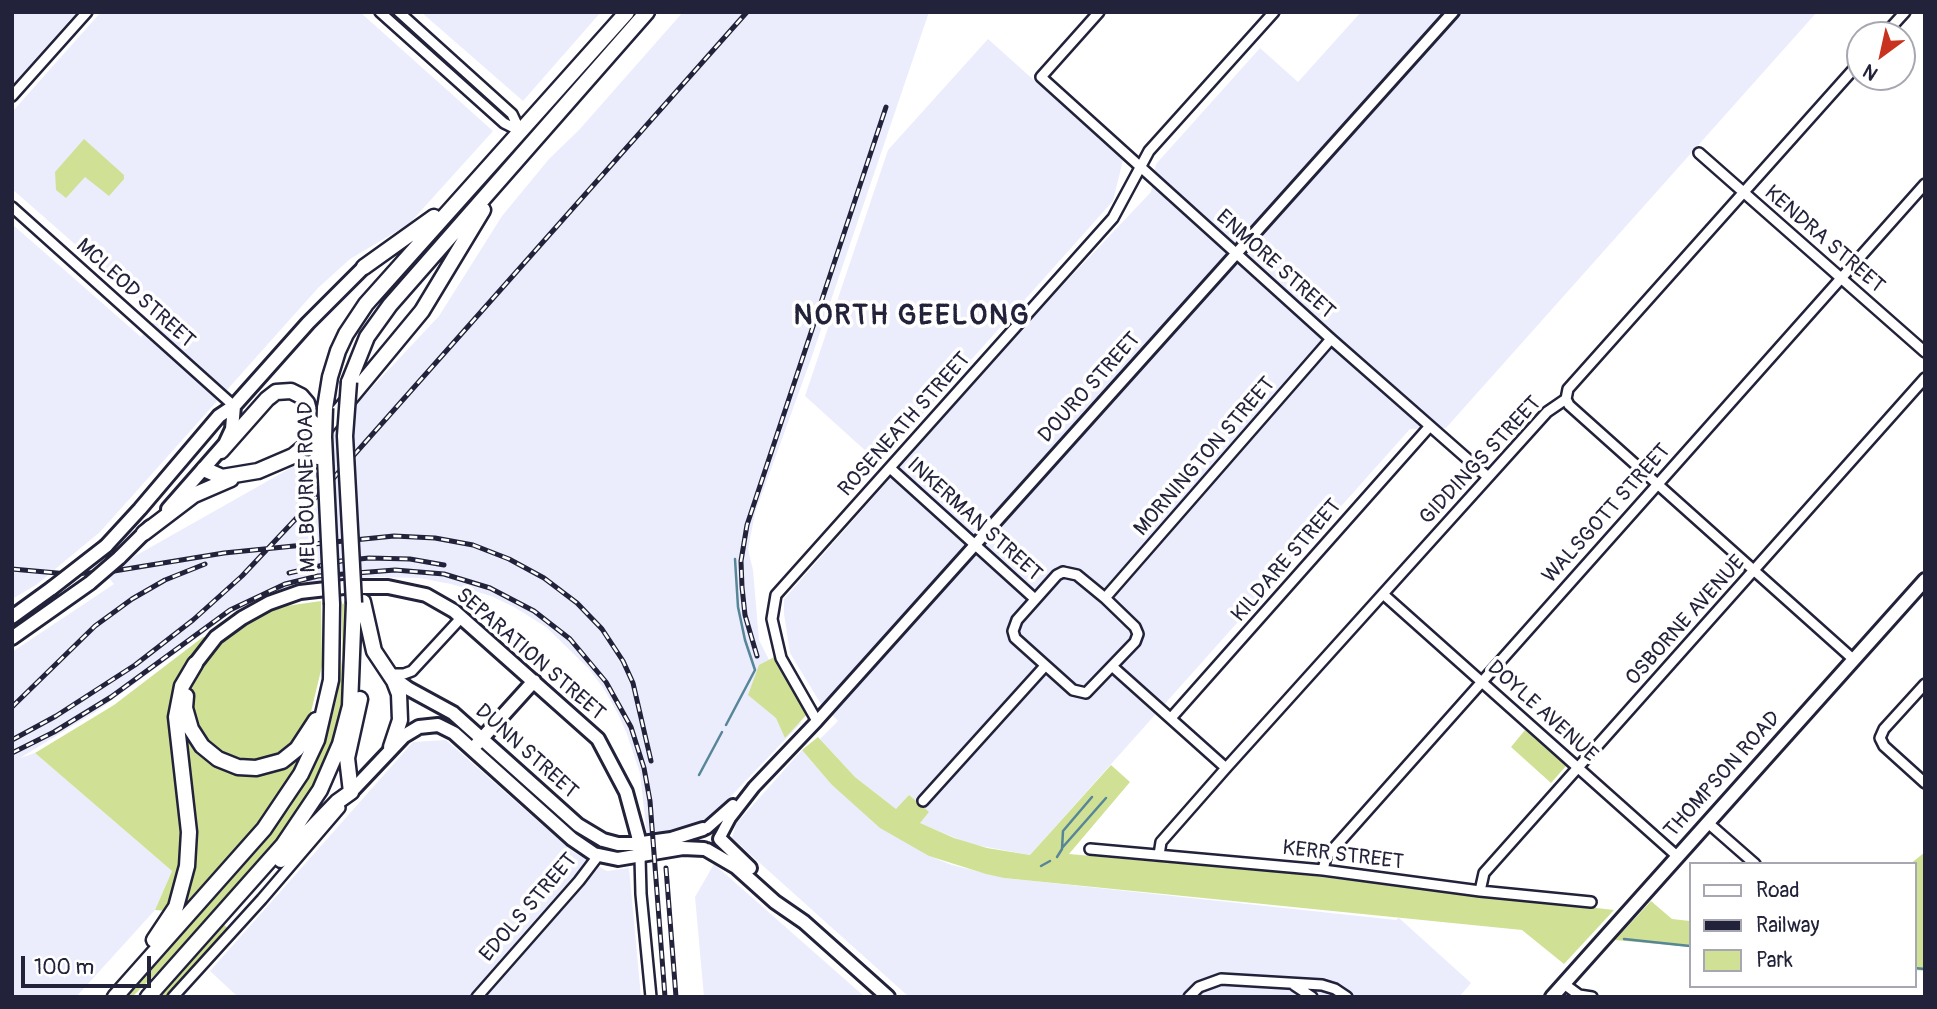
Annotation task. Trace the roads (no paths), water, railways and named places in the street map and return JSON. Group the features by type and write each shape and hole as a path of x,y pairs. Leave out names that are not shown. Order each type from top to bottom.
{"highway":[{"name":"MELBOURNE ROAD","path":"119,993 278,811 311,756 323,721 331,680 332,604 325,408 332,367 342,342 355,318 378,289 626,12"},
{"name":"MELBOURNE ROAD","path":"359,603 349,526 345,418 349,382 359,352 376,323 422,267 647,12"},
{"path":"520,131 533,143"},
{"path":"144,533 194,495 239,476 271,467 293,456 310,443 336,417 422,311 477,218 511,168"},
{"path":"364,267 457,200"},
{"path":"221,451 276,392 290,391 301,396 307,403 312,422 327,506"},
{"path":"204,469 218,476 239,476"},
{"path":"148,997 244,890 303,817 320,790 334,760 350,706 354,625 359,603"},
{"path":"359,603 377,658 398,690 400,720 391,747"},
{"path":"244,890 280,861 351,792 347,758 358,713 362,680 354,625"},
{"path":"195,664 185,708 191,729 202,746 218,759 247,768 273,765 298,750 314,725 331,680"},
{"path":"119,993 176,907 185,878 190,842 176,718 182,686 195,664"}],"main road":[{"path":"16,613 106,545 219,416 234,407 337,292 364,267"},
{"path":"12,638 90,583 144,533 221,451 232,429 234,407"},
{"path":"186,454 204,469"},
{"name":"THOMPSON ROAD","path":"1552,997 1925,580"},
{"name":"SEPARATION STREET","path":"195,664 216,637 242,618 285,596 313,589 377,586 412,590 437,600 534,681 598,740 626,792 639,843"},
{"name":"DUNN STREET","path":"390,675 409,689 447,709 572,819 603,840 618,844 639,843"},
{"path":"472,749 534,681"},
{"name":"DUNN STREET","path":"351,792 391,747 412,730 438,724 454,733 572,839 598,856"},
{"path":"640,857 639,843 671,839 705,828 713,829 735,855 790,904 804,922"},
{"path":"705,828 697,838 699,845 727,860 786,911 804,922 888,997"},
{"path":"598,856 618,859 683,848 706,850 717,847 720,838"},
{"name":"EDOLS STREET","path":"598,856 603,840"}],"street":[{"path":"12,96 87,12"},
{"path":"380,12 504,122 520,131"},
{"path":"399,12 512,114 520,131"},
{"name":"ENMORE STREET","path":"1099,12 1041,77 1488,477"},
{"name":"ROSENEATH STREET","path":"817,721 781,658 772,619 774,601 779,592 1113,218 1149,151 1274,12"},
{"name":"DOURO STREET","path":"720,838 730,818 754,787 976,545 1453,12"},
{"path":"454,78 462,68"},
{"name":"GIDDINGS STREET","path":"1159,855 1161,842 1226,768 1547,412 1566,399 1569,389 1846,78"},
{"name":"KENDRA STREET","path":"1699,153 1925,352"},
{"name":"WALSGOTT STREET","path":"1323,870 1326,857 1925,184"},
{"name":"MCLEOD STREET","path":"12,207 234,407"},
{"name":"MORNINGTON STREET","path":"1105,598 1331,339"},
{"name":"OSBORNE AVENUE","path":"1480,891 1484,873 1925,378"},
{"path":"1566,399 1569,405 1853,659"},
{"name":"KILDARE STREET","path":"1171,718 1430,426"},
{"name":"INKERMAN STREET","path":"890,468 1035,599"},
{"path":"1063,572 1077,575 1105,598 1135,627 1138,634 1135,642 1087,693 1073,690 1015,638 1013,631 1017,620 1057,575 1063,572"},
{"name":"DOYLE AVENUE","path":"1383,594 1677,856"},
{"path":"390,675 407,674 416,667 461,618"},
{"path":"923,801 1045,666"},
{"path":"1113,667 1226,768"},
{"path":"1925,684 1884,729 1880,738 1884,746 1925,783"},
{"name":"DOURO STREET","path":"705,828 754,787"},
{"path":"173,997 304,851 351,792"},
{"path":"1707,822 1753,862"},
{"name":"KERR STREET","path":"1090,849 1323,870 1480,891 1591,902"},
{"name":"EDOLS STREET","path":"477,997 598,856"},
{"path":"640,857 651,997"},
{"path":"1189,997 1199,987 1221,979 1328,986 1347,997"},
{"path":"1292,984 1312,997"},
{"path":"1564,984 1579,995 1592,997"}],"waterway":[{"path":"726,725 755,670 738,607 735,559"},
{"path":"699,775 722,732"},
{"path":"1057,857 1062,849 1063,831 1092,797"},
{"path":"1062,848 1106,798"},
{"path":"1041,866 1050,861"},
{"path":"1624,939 1688,946"},
{"path":"1916,968 1925,969"}],"railway":[{"path":"12,740 56,716 135,665 193,620 242,576 322,491 747,12"},
{"path":"757,656 745,615 742,587 741,561 747,525 886,107"},
{"path":"12,569 68,574 108,572 224,553 394,536 435,538 473,545 509,559 544,578 577,603 602,629 623,661 633,683 651,761"},
{"path":"289,573 341,561 369,558 410,559 444,565"},
{"path":"12,707 95,626 132,599 165,580 205,564"},
{"path":"12,753 54,732 111,697 230,610 285,584 318,576 395,570 444,574 490,588 534,611 570,639 606,682 631,727 644,768 650,801 665,997"},
{"path":"666,868 676,997"}],"district":[{"name":"NORTH GEELONG","path":"912,317"}]}
